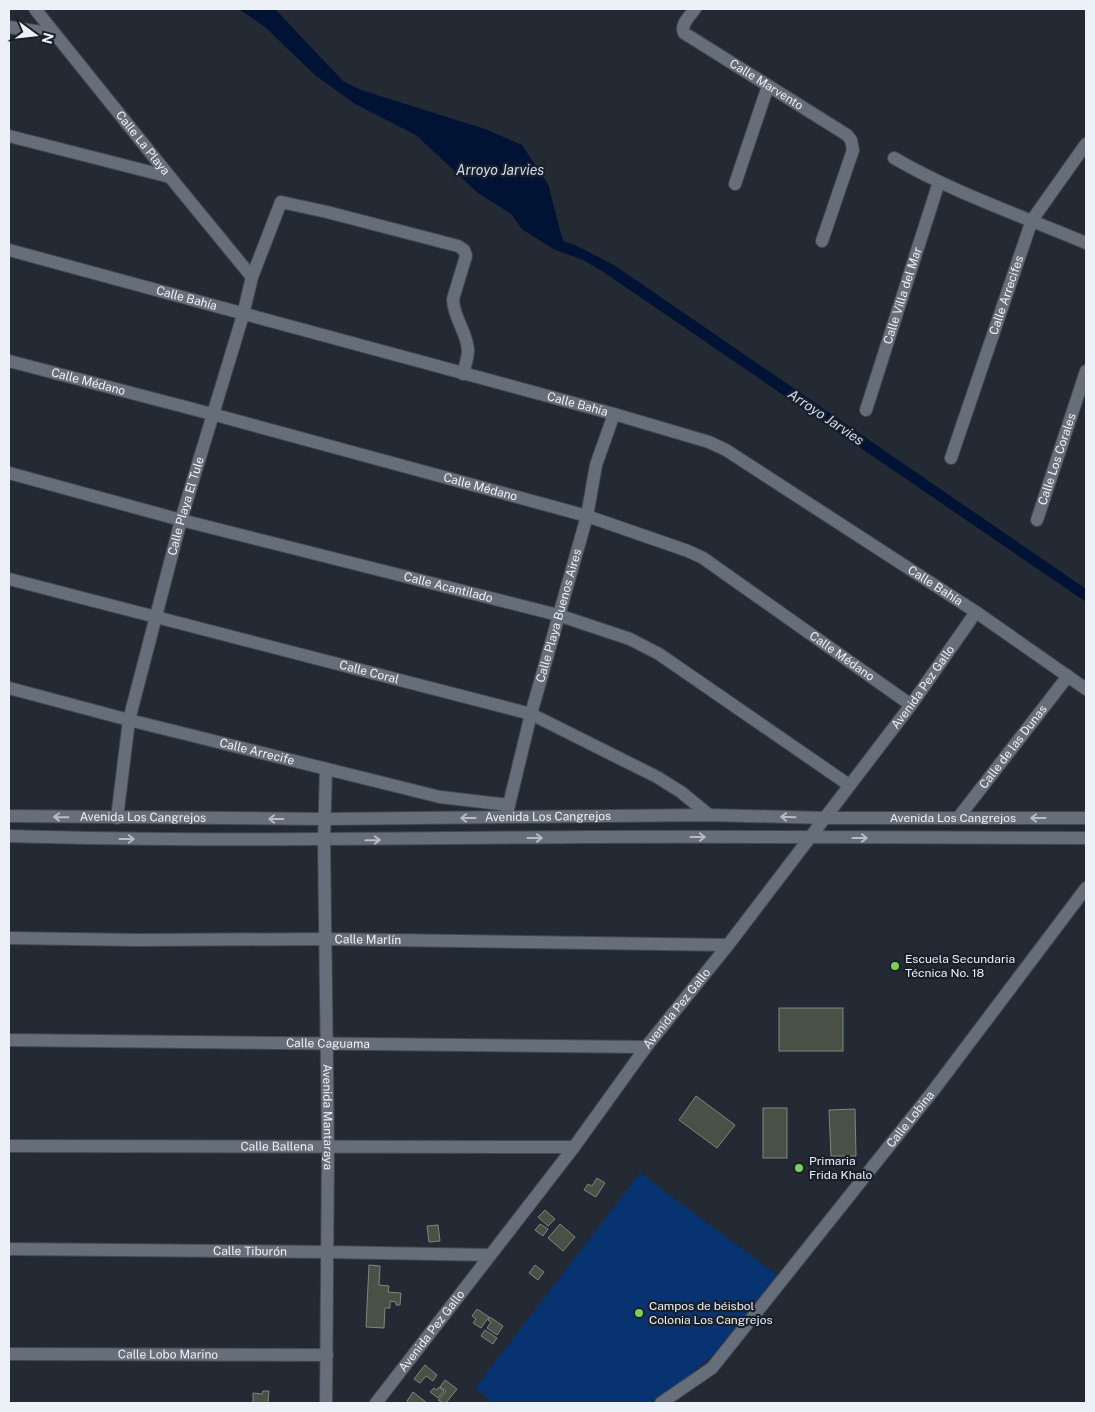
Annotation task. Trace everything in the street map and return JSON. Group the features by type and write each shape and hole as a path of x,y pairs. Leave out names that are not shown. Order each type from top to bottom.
{"street":[{"name":"Calle La Playa","path":"36,9 54,34 252,277"},
{"name":"Calle Marvento","path":"695,9 684,24 684,33 847,135 853,144 853,150 822,241"},
{"path":"9,27 54,34"},
{"path":"734,184 768,86"},
{"path":"9,136 170,177"},
{"name":"Calle Arrecifes","path":"952,458 1032,220 1086,144"},
{"path":"894,158 939,182 1086,243"},
{"name":"Calle Villa del Mar","path":"866,410 939,182"},
{"name":"Calle Playa El Tule","path":"117,818 129,720 181,520 243,315 252,277 281,202 458,246 464,250 466,256 453,299 453,306 468,350 468,359 463,374"},
{"name":"Calle Bahía","path":"9,250 243,315 614,414 709,442 726,450 976,612 1086,689"},
{"name":"Calle Médano","path":"9,361 587,516 703,558 911,705"},
{"name":"Calle Los Corales","path":"1037,520 1086,371"},
{"name":"Calle Playa Buenos Aires","path":"508,811 531,714 587,516 596,465 614,414"},
{"name":"Calle Acantilado","path":"9,473 181,520 558,615 646,646 849,785"},
{"name":"Calle Coral","path":"9,579 531,714 657,777 681,792 709,815"},
{"name":"Avenida Pez Gallo","path":"376,1403 574,1147 646,1048 728,945 911,705 976,612"},
{"name":"Calle de las Dunas","path":"958,818 1068,676"},
{"name":"Calle Arrecife","path":"9,688 326,770 508,811"},
{"name":"Avenida Mantaraya","path":"326,770 324,840 328,1148 326,1403"},
{"name":"Avenida Los Cangrejos","path":"9,816 325,819 508,811 825,818 1086,818"},
{"name":"Avenida Los Cangrejos","path":"9,836 324,840 700,837 1086,838"},
{"name":"Calle Lobina","path":"661,1403 712,1368 933,1091 1086,888"},
{"name":"Calle Marlín","path":"9,938 138,940 325,938 728,945"},
{"name":"Calle Caguama","path":"9,1040 150,1040 327,1045 646,1048"},
{"name":"Calle Ballena","path":"9,1146 574,1147"},
{"name":"Calle Tiburón","path":"9,1249 328,1252 490,1256"},
{"name":"Calle Lobo Marino","path":"9,1354 327,1355"}],"shaded area":[{"name":"Campos de béisbol Colonia Los Cangrejos","path":"640,1173 777,1275 716,1352 681,1383 649,1403 494,1403 475,1388"}],"water":[{"name":"Arroyo Jarvies","path":"239,9 275,9 343,81 361,90 485,129 522,145 548,184 563,241 614,265 1086,589 1086,602 602,271 583,260 553,249 522,229 511,214 478,193 416,135 355,104 315,75 265,27"}],"building":[{"path":"779,1008 843,1008 843,1051 779,1051"},
{"path":"696,1096 735,1125 717,1148 679,1120"},
{"path":"763,1108 787,1108 787,1158 763,1158"},
{"path":"855,1109 856,1156 831,1156 829,1110"},
{"path":"597,1178 605,1183 596,1197 584,1190 588,1184 592,1186"},
{"path":"545,1210 555,1219 548,1226 538,1217"},
{"path":"540,1224 548,1229 543,1236 535,1230"},
{"path":"560,1224 575,1237 563,1251 548,1238"},
{"path":"438,1225 440,1241 429,1242 427,1226"},
{"path":"369,1265 380,1266 379,1285 389,1286 388,1292 401,1293 400,1305 390,1301 390,1308 385,1308 384,1328 366,1327"},
{"path":"535,1265 544,1272 538,1280 529,1273"},
{"path":"477,1309 489,1317 481,1328 473,1323 476,1319 472,1316"},
{"path":"490,1317 503,1326 497,1335 487,1328 491,1322 488,1320"},
{"path":"485,1330 497,1338 493,1344 481,1336"},
{"path":"425,1365 437,1375 433,1381 426,1376 420,1383 414,1379"},
{"path":"445,1380 457,1389 446,1403 443,1403 438,1400 446,1391 440,1387"},
{"path":"439,1387 444,1391 438,1398 430,1392 434,1388 437,1390"},
{"path":"263,1391 269,1391 268,1403 253,1403 253,1393 262,1394"},
{"path":"413,1392 427,1403 410,1403 407,1401"}],"place":[{"name":"Escuela Secundaria Técnica No. 18","path":"895,966"},
{"name":"Primaria Frida Khalo","path":"799,1168"},
{"name":"Campos de béisbol Colonia Los Cangrejos","path":"639,1313"}]}
